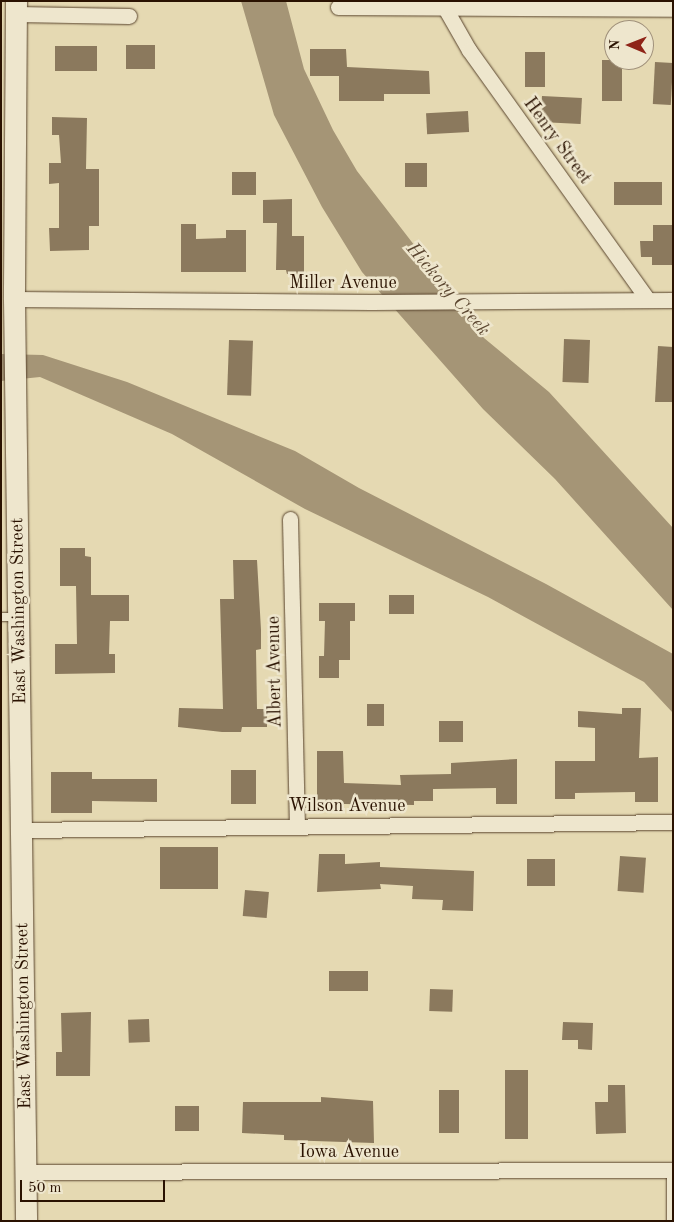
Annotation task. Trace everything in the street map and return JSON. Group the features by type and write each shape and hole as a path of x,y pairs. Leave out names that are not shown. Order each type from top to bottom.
{"street":[{"path":"338,7 443,5 673,9"},
{"name":"Henry Street","path":"443,5 469,50 648,300"},
{"path":"16,8 129,16"},
{"name":"East Washington Street","path":"16,8 14,299 16,403 10,617 22,830 26,1221"},
{"name":"Miller Avenue","path":"14,299 371,302 673,300"},
{"name":"Albert Avenue","path":"290,519 297,824"},
{"name":"Wilson Avenue","path":"22,830 297,824 673,822"},
{"name":"Iowa Avenue","path":"26,1172 672,1170"}],"lane":[{"path":"671,1221 672,1170"}],"shaded area":[{"path":"241,1 286,1 304,69 333,130 357,171 418,250 435,280 484,338 549,392 673,528 673,610 555,479 483,409 362,272 322,207 274,115"},
{"path":"1,354 43,355 127,382 295,451 359,488 546,584 673,654 673,713 644,682 488,597 305,509 172,434 40,377 1,381"}],"building":[{"path":"126,45 155,45 155,69 126,69"},
{"path":"55,46 97,46 97,71 55,71"},
{"path":"310,49 346,49 347,67 429,71 430,94 384,94 384,101 339,101 339,76 310,76"},
{"path":"525,52 545,52 545,87 525,87"},
{"path":"602,60 604,60 604,70 622,70 622,101 602,101"},
{"path":"655,62 673,63 671,105 653,104"},
{"path":"542,96 582,98 581,124 541,122"},
{"path":"468,111 469,132 427,134 426,113"},
{"path":"52,117 87,118 86,169 99,169 99,226 89,226 89,250 50,251 49,228 59,228 59,183 49,184 49,163 61,163 59,135 52,135"},
{"path":"405,163 427,163 427,187 405,187"},
{"path":"232,172 256,172 256,195 232,195"},
{"path":"614,182 662,182 662,205 614,205"},
{"path":"292,199 292,236 304,236 304,275 287,274 286,270 276,270 277,223 263,223 263,200"},
{"path":"181,224 196,224 196,239 226,238 226,230 246,230 246,272 181,272"},
{"path":"653,225 673,225 673,265 652,265 652,257 641,257 640,241 653,241"},
{"path":"564,339 590,340 588,383 562,382"},
{"path":"229,340 253,341 251,396 227,395"},
{"path":"658,346 673,347 673,402 655,402"},
{"path":"60,548 85,548 85,556 91,557 91,595 129,595 129,621 110,621 109,654 115,654 115,673 55,674 55,644 77,644 76,586 60,586"},
{"path":"233,560 257,560 261,649 256,650 257,709 267,709 267,727 242,727 241,732 222,732 178,727 179,708 223,709 220,599 234,599"},
{"path":"389,595 414,595 414,614 389,614"},
{"path":"319,603 355,603 355,621 350,621 350,660 339,660 339,678 319,678 319,656 324,656 325,621 319,621"},
{"path":"367,704 384,704 384,726 367,726"},
{"path":"622,708 641,708 639,758 658,757 658,802 635,802 635,792 575,793 575,799 555,799 555,761 595,761 595,728 578,727 578,711 622,714"},
{"path":"439,721 463,721 463,742 439,742"},
{"path":"317,751 343,751 344,783 401,785 400,775 451,774 451,763 517,759 517,804 496,804 496,788 433,789 433,801 414,801 414,805 344,804 344,811 317,812"},
{"path":"231,770 256,770 256,804 231,804"},
{"path":"51,772 92,772 92,779 157,779 157,802 92,801 92,813 51,813"},
{"path":"160,847 218,847 218,889 160,889"},
{"path":"319,854 345,854 345,864 380,862 380,867 474,871 473,911 442,910 443,900 412,899 413,886 380,884 381,889 317,892"},
{"path":"620,856 646,858 643,893 618,891"},
{"path":"527,859 555,859 555,886 527,886"},
{"path":"245,890 269,892 267,918 243,916"},
{"path":"329,971 368,971 368,991 329,991"},
{"path":"430,989 453,990 452,1012 429,1011"},
{"path":"91,1012 90,1076 56,1076 56,1052 62,1052 61,1013"},
{"path":"149,1019 150,1042 129,1043 128,1020"},
{"path":"563,1022 593,1023 592,1050 578,1049 578,1040 562,1040"},
{"path":"505,1070 528,1070 528,1139 505,1139"},
{"path":"608,1085 625,1085 626,1133 596,1134 595,1102 608,1102"},
{"path":"439,1090 459,1090 459,1133 439,1133"},
{"path":"321,1097 373,1101 374,1143 284,1140 284,1135 242,1133 243,1102 321,1102"},
{"path":"175,1106 199,1106 199,1131 175,1131"}],"water label":[{"name":"Hickory Creek","path":"447,290"}]}
